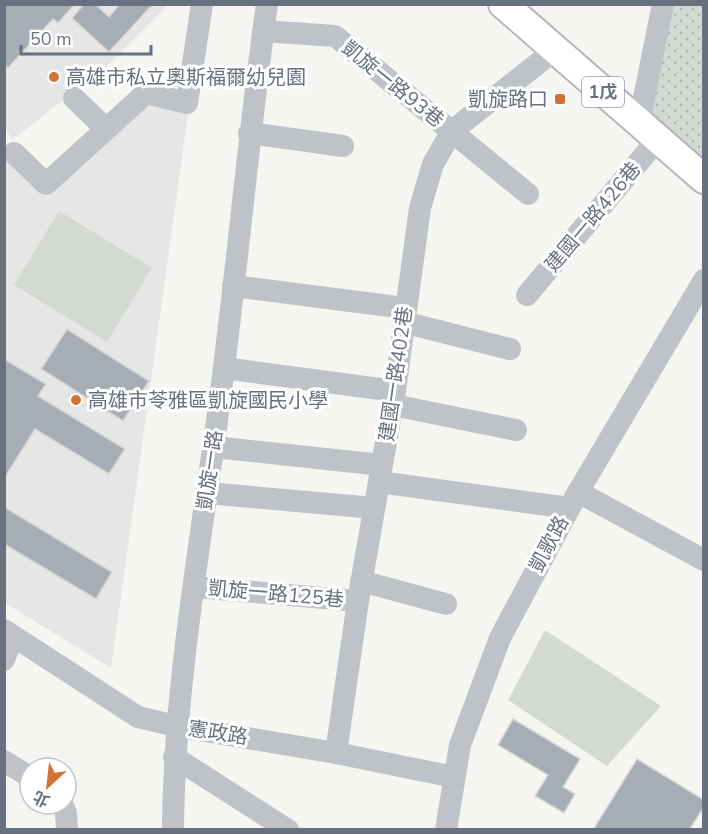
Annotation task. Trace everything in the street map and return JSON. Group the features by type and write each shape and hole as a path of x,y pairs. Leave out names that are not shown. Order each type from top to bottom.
{"main road":[{"name":"1戊","path":"503,4 704,179"}],"street":[{"path":"14,153 46,184 146,93 187,102 202,4"},
{"name":"凱旋一路","path":"173,830 176,726 224,368 249,133 267,4"},
{"path":"649,131 663,4"},
{"name":"凱旋一路93巷","path":"263,30 335,36 528,194"},
{"name":"建國一路402巷","path":"336,753 360,591 394,398 420,208 433,164 452,131 555,50"},
{"path":"74,98 106,129"},
{"name":"建國一路426巷","path":"527,295 649,131"},
{"path":"249,133 344,146"},
{"name":"凱歌路","path":"446,830 460,745 474,702 500,638 573,500 704,280"},
{"path":"233,286 404,315 510,350"},
{"path":"224,368 394,398 516,430"},
{"path":"214,447 573,500 704,560"},
{"path":"207,493 374,508"},
{"name":"凱旋一路125巷","path":"195,587 360,591 446,604"},
{"path":"4,660 9,633"},
{"name":"憲政路","path":"9,633 138,717 454,777"},
{"path":"174,757 288,830"},
{"path":"4,761 18,770"}],"shaded area":[{"name":"高雄市私立奧斯福爾幼兒園","path":"5,5 168,5 107,66 12,140 5,127"},
{"path":"670,5 703,5 703,172 647,121"},
{"name":"高雄市苓雅區凱旋國民小學","path":"146,102 188,114 111,668 5,603 4,155 47,196"},
{"path":"59,211 152,268 107,342 14,285"},
{"path":"545,630 661,706 607,766 508,700"}],"building":[{"path":"5,4 75,4 58,23 53,19 8,68 4,64"},
{"path":"84,4 95,4 109,17 120,4 153,4 109,52 72,18"},
{"path":"67,329 149,381 123,421 41,369"},
{"path":"4,359 46,384 38,396 125,449 109,474 35,429 4,479"},
{"path":"4,507 112,572 96,599 4,544"},
{"path":"513,719 580,759 563,787 575,794 564,813 535,796 548,775 498,745"},
{"path":"637,759 704,800 704,807 689,830 593,830"}],"place":[{"name":"高雄市私立奧斯福爾幼兒園","path":"54,77"},
{"name":"凱旋路口","path":"560,99"},
{"name":"高雄市苓雅區凱旋國民小學","path":"76,400"}]}
